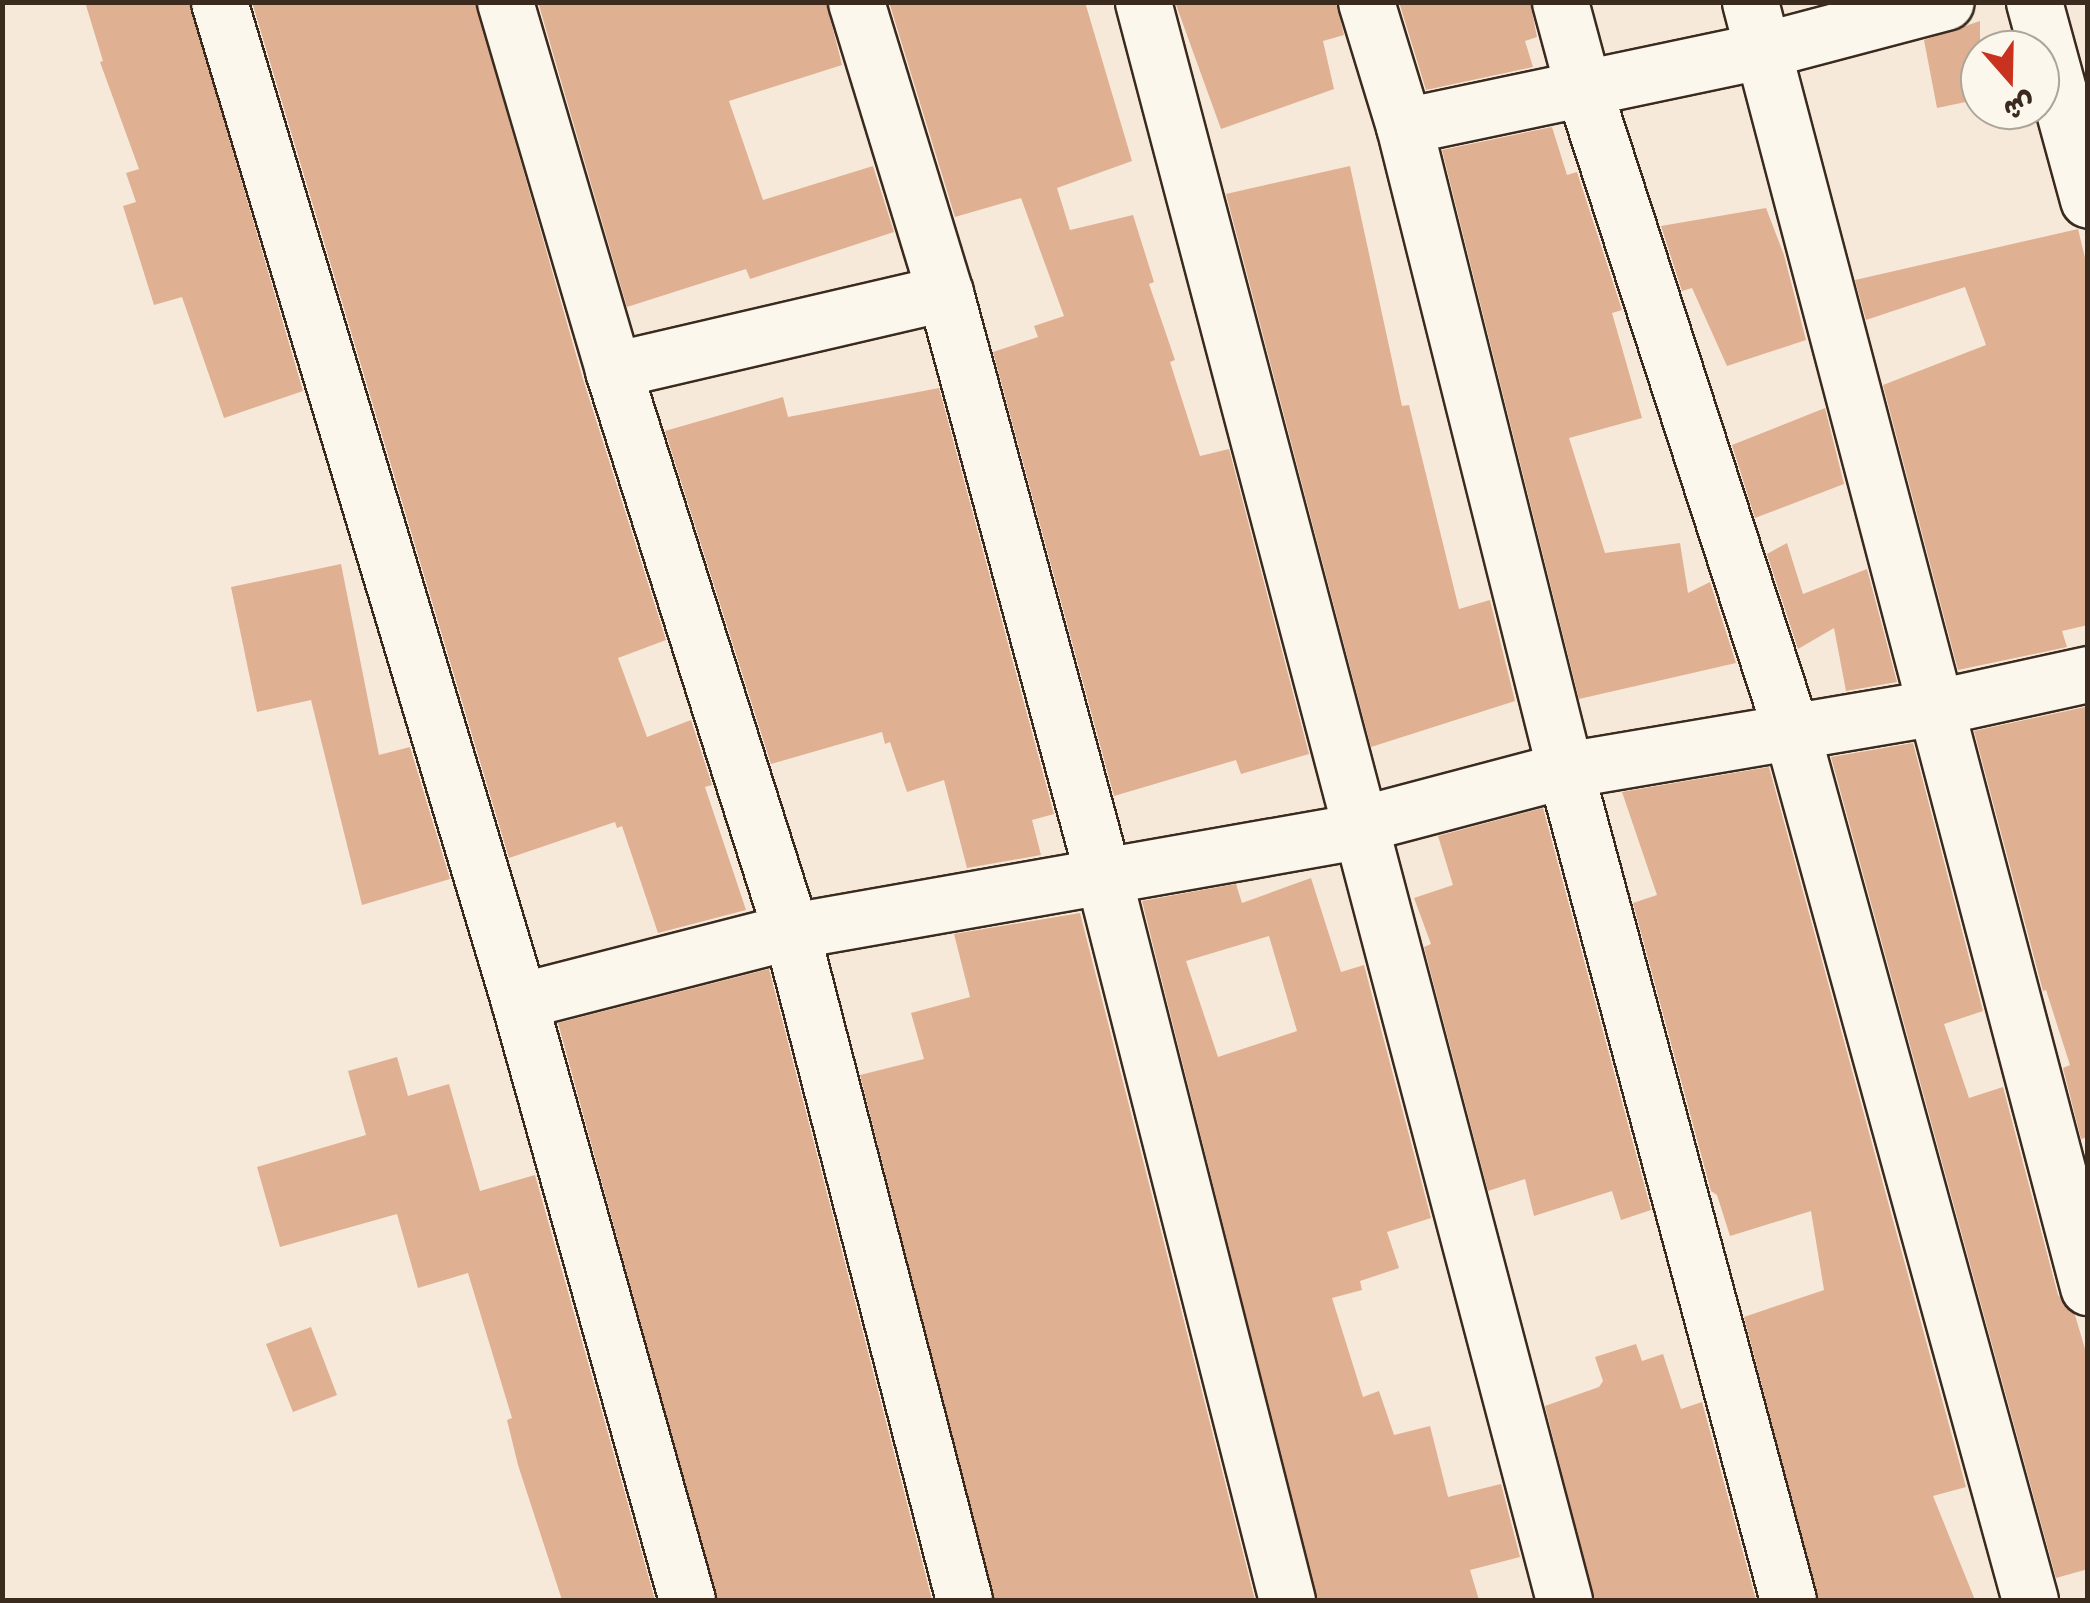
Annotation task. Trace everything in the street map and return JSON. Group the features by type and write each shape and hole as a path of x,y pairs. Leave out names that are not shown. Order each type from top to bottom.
{"street":[{"path":"219,2 519,1001 687,1600"},
{"path":"506,2 613,370 791,931 964,1600"},
{"path":"856,2 944,292 1104,879 1287,1600"},
{"path":"1143,2 1358,832 1564,1600"},
{"path":"1366,2 1404,126 1565,770 1788,1600"},
{"path":"1560,2 1584,91 1792,730 2030,1600"},
{"path":"1404,126 1584,91 1755,27 1946,2"},
{"path":"2034,2 2088,200"},
{"path":"1755,27 2088,1287"},
{"path":"613,370 944,292"},
{"path":"519,1001 791,931 1358,832 1376,820 1565,770 1933,708 2088,674"}],"building":[{"path":"85,2 189,2 303,391 224,418 182,297 154,305 123,206 136,202 126,173 139,169 100,62 103,61"},
{"path":"252,2 475,2 583,379 666,640 618,658 647,737 691,720 712,785 705,787 746,910 658,933 622,826 617,828 615,822 509,858"},
{"path":"538,2 826,2 842,65 729,101 763,200 873,166 894,232 750,279 746,269 627,307"},
{"path":"889,2 1085,2 1132,161 1057,188 1070,230 1133,215 1154,282 1149,284 1175,360 1170,362 1200,456 1229,449 1309,754 1241,774 1236,760 1114,796 993,352 1038,337 1034,326 1064,316 1021,198 955,217"},
{"path":"1175,2 1336,2 1344,35 1323,41 1334,89 1221,129"},
{"path":"1399,2 1530,2 1537,37 1525,41 1533,67 1426,90"},
{"path":"1980,21 1980,30 1960,30 1960,103 1937,108 1924,40"},
{"path":"1552,127 1567,175 1577,172 1622,310 1612,313 1642,418 1569,438 1605,553 1680,543 1688,593 1710,582 1736,663 1579,699 1442,150"},
{"path":"1350,166 1402,406 1409,405 1459,609 1490,600 1515,701 1371,747 1226,194"},
{"path":"1766,208 1784,255 1806,340 1727,366 1692,288 1682,291 1661,226"},
{"path":"2078,229 2088,270 2088,625 2062,631 2067,647 1958,670 1883,385 1986,345 1965,287 1866,320 1855,280"},
{"path":"939,388 1054,814 1032,820 1041,855 967,868 944,780 907,792 890,742 885,744 882,732 771,764 665,431 783,397 788,417"},
{"path":"1825,408 1844,484 1755,518 1732,445"},
{"path":"1787,543 1803,594 1867,569 1897,682 1846,691 1834,628 1798,649 1767,554"},
{"path":"341,564 379,755 410,747 450,879 362,905 311,700 257,712 231,587"},
{"path":"2085,707 2088,1137 2081,1139 2063,1068 2070,1065 2046,990 2043,991 1974,731"},
{"path":"1913,743 1983,1011 1944,1024 1969,1098 2003,1087 2058,1295 2075,1315 2088,1359 2088,1569 2056,1578 1831,757"},
{"path":"1769,767 1966,1487 1933,1496 1975,1600 1818,1600 1744,1317 1824,1290 1811,1211 1730,1236 1717,1195 1711,1191 1633,903 1657,895 1622,792"},
{"path":"1543,808 1651,1210 1621,1220 1612,1191 1534,1216 1525,1179 1488,1191 1424,947 1431,944 1414,898 1453,885 1438,836"},
{"path":"1311,878 1341,972 1364,965 1431,1218 1387,1232 1399,1268 1360,1281 1362,1290 1332,1298 1363,1397 1379,1391 1394,1435 1430,1426 1448,1497 1501,1484 1520,1557 1470,1570 1479,1600 1317,1600 1142,901 1236,884 1242,903","holes":["1269,936 1297,1031 1218,1057 1186,961"]},
{"path":"1080,913 1255,1600 994,1600 860,1075 924,1059 911,1013 970,997 954,934"},
{"path":"769,969 932,1600 717,1600 558,1023"},
{"path":"397,1057 408,1096 449,1084 480,1191 535,1175 655,1600 562,1600 518,1465 507,1420 512,1418 468,1273 418,1288 397,1214 280,1247 257,1167 366,1135 348,1071"},
{"path":"311,1327 337,1395 293,1412 266,1344"},
{"path":"1636,1344 1642,1361 1663,1354 1681,1409 1702,1402 1756,1600 1594,1600 1545,1406 1599,1387 1603,1381 1595,1357"}]}
